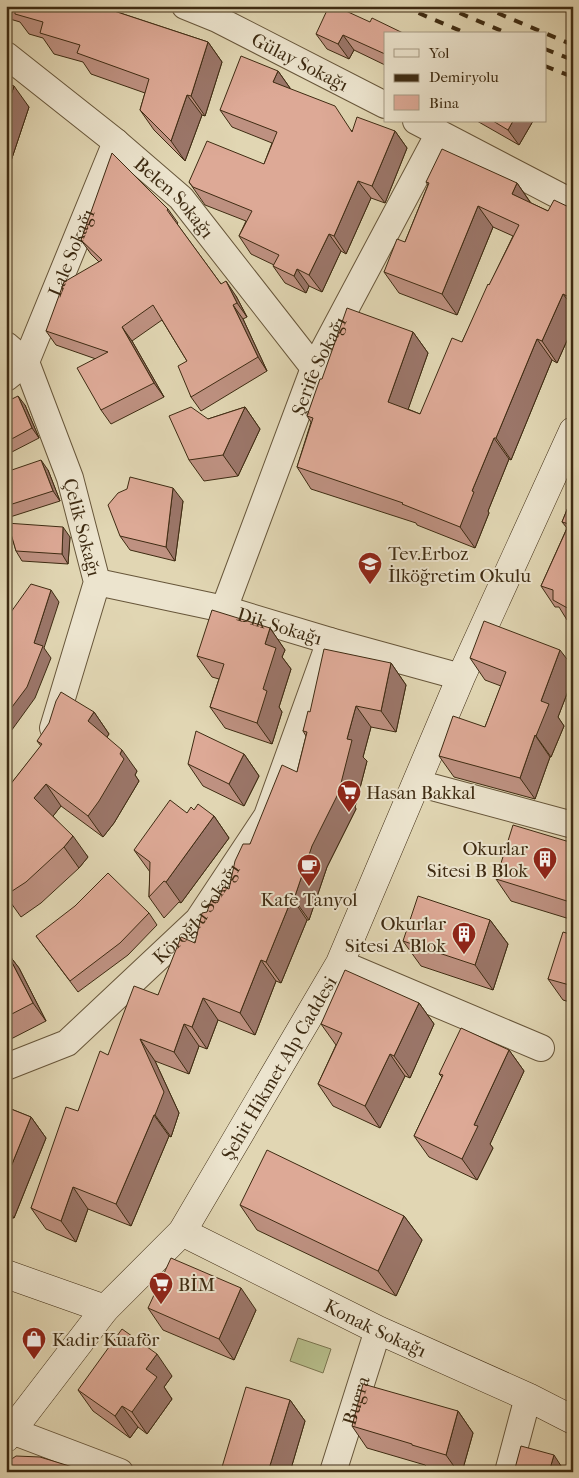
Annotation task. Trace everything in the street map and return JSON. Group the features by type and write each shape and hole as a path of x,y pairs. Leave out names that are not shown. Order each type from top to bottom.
{"street":[{"name":"Gülay Sokağı","path":"185,6 218,19 384,105"},
{"name":"Belen Sokağı","path":"6,55 116,142 181,198 314,368"},
{"path":"418,122 573,203"},
{"name":"Şerife Sokağı","path":"224,609 314,368 440,133"},
{"name":"Lale Sokağı","path":"16,370 116,142"},
{"name":"Çelik Sokağı","path":"6,345 16,370 70,478 97,582 50,740 45,747"},
{"name":"Şehit Hikmet Alp Caddesi","path":"9,1434 105,1309 182,1232 340,963 461,676 573,431"},
{"name":"Dik Sokağı","path":"97,582 224,609 330,641 461,676"},
{"name":"Köroğlu Sokağı","path":"6,1067 67,1043 198,920 267,816 330,641"},
{"path":"417,783 573,825"},
{"path":"340,963 541,1048"},
{"name":"Konak Sokağı","path":"182,1232 378,1330 528,1397 573,1420"},
{"path":"6,1274 105,1309"},
{"name":"Bugra","path":"333,1472 378,1330"},
{"path":"508,1472 528,1397"},
{"path":"9,1434 120,1472"}],"green space":[{"path":"298,1338 331,1349 323,1373 290,1361"}],"building":[{"path":"15,6 99,6 208,42 191,96 187,95 171,141 140,110 149,79 77,53 80,45 40,33 43,22 15,14"},
{"path":"329,6 335,6 370,22 372,18 401,32 384,32 384,54 343,35 338,44 316,34"},
{"path":"241,56 278,71 273,82 335,106 352,132 357,117 395,131 372,186 358,181 334,236 329,234 309,275 297,269 294,276 273,266 279,255 239,236 252,211 193,187 189,182 207,141 264,164 277,132 220,110"},
{"path":"6,83 14,86 6,110"},
{"path":"495,122 512,122 508,130"},
{"path":"573,143 573,155 568,153"},
{"path":"442,149 517,183 512,194 548,211 554,200 573,209 570,219 573,220 573,295 571,298 563,294 542,341 537,339 472,491 474,492 460,527 403,503 297,467 313,418 307,416 347,308 413,332 388,402 420,414 452,338 462,342 488,284 519,225 478,206 442,294 384,272 397,239 405,242 429,183 426,182"},
{"path":"112,153 168,209 221,284 226,281 237,303 233,305 258,357 191,397 178,366 187,361 153,305 122,327 154,383 101,410 77,368 108,352 46,331 64,282 102,260 81,240"},
{"path":"18,396 32,428 6,442 6,402"},
{"path":"191,407 208,419 245,407 223,455 189,460 169,416"},
{"path":"41,460 53,491 6,506 6,472"},
{"path":"130,477 173,488 166,547 120,536 108,505 118,493 127,489"},
{"path":"573,495 572,620 571,610 553,600 553,590 541,586 569,524 562,522"},
{"path":"6,523 63,527 62,554 16,551 9,527 6,528"},
{"path":"31,584 51,590 34,643 43,646 27,687 6,715 6,619"},
{"path":"212,610 270,628 265,644 276,648 263,689 267,691 257,723 210,707 224,664 197,656"},
{"path":"484,621 560,650 541,701 549,704 535,735 520,778 439,756 453,716 485,727 506,672 470,658"},
{"path":"324,649 391,663 381,711 356,706 347,739 352,740 341,788 312,846 294,899 292,898 266,962 261,960 240,1013 203,998 192,1027 184,1024 174,1052 140,1039 164,1092 116,1204 73,1187 61,1221 31,1208 66,1107 78,1111 100,1051 108,1055 134,986 158,995 181,937 195,943 202,913 207,912 211,900 218,901 223,887 229,889 235,861 243,844 250,844 282,765 297,772 307,732 303,731 308,711 310,712"},
{"path":"61,692 94,712 88,721 122,750 120,754 124,759 88,816 46,784 34,798 73,836 64,847 26,882 6,895 6,790 42,744 37,741 49,723"},
{"path":"196,731 244,754 229,784 188,764"},
{"path":"170,800 187,813 191,807 194,810 198,804 214,816 166,882 164,881 149,897 150,862 134,850"},
{"path":"513,825 573,843 573,894 570,902 496,879"},
{"path":"108,873 149,913 120,943 70,981 36,936 75,906"},
{"path":"418,896 490,920 475,965 403,941"},
{"path":"563,932 573,935 573,986 548,979"},
{"path":"6,951 33,1003 6,1017"},
{"path":"345,970 419,1003 394,1056 390,1054 365,1106 318,1084 342,1033 321,1024"},
{"path":"461,1028 509,1050 474,1125 478,1126 462,1159 414,1136 443,1075 439,1074"},
{"path":"6,1107 31,1117 6,1179"},
{"path":"267,1150 404,1216 378,1271 240,1205"},
{"path":"171,1258 241,1288 219,1339 148,1308"},
{"path":"122,1329 157,1354 146,1369 157,1377 132,1412 122,1406 115,1416 78,1390"},
{"path":"363,1384 458,1411 446,1455 352,1426"},
{"path":"246,1387 290,1400 268,1472 238,1472 222,1467"},
{"path":"521,1446 554,1455 549,1472 514,1472"},
{"path":"16,1456 40,1457 79,1469 78,1472 6,1472 6,1463"}],"railway":[{"path":"402,6 463,32"},
{"path":"443,6 504,32"},
{"path":"481,6 542,32"},
{"path":"546,34 573,45"},
{"path":"546,49 573,60"},
{"path":"546,66 573,77"}],"place":[{"name":"Tev.Erboz İlköğretim Okulu","path":"370,585"},
{"name":"Hasan Bakkal","path":"349,813"},
{"name":"Okurlar Sitesi B Blok","path":"545,880"},
{"name":"Kafe Tanyol","path":"309,887"},
{"name":"Okurlar Sitesi A Blok","path":"464,955"},
{"name":"BİM","path":"161,1305"},
{"name":"Kadir Kuaför","path":"34,1360"}]}
